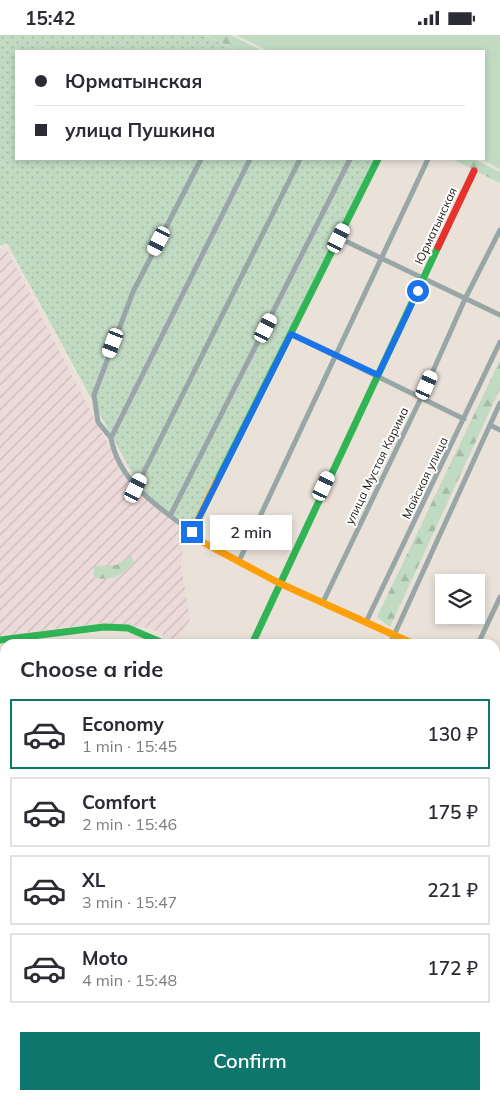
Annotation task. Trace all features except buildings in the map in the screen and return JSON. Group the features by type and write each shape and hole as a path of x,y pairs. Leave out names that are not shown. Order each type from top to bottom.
{"street":[{"path":"200,160 133,292 94,395 98,422 111,438 114,455 136,488 192,532 193,537 279,583 403,639"},
{"path":"111,438 250,160"},
{"path":"136,488 300,160"},
{"path":"170,516 349,160"},
{"path":"192,532 378,160"},
{"path":"239,561 428,160"},
{"name":"Юрматынская","path":"254,639 474,171"},
{"name":"улица Мустая Карима","path":"323,602 421,398 465,299 500,231"},
{"path":"339,238 500,315"},
{"path":"291,334 378,375 464,419"},
{"name":"Майская улица","path":"366,622 500,342"},
{"path":"392,639 500,403"},
{"path":"490,425 500,430"},
{"path":"480,639 500,597"},
{"path":"8,639 104,627 128,628 153,639"}],"shaded area":[{"path":"5,246 103,435 137,488 184,531 181,565 190,620 177,639 172,639 149,628 102,623 0,636 0,249"}],"green space":[{"path":"0,35 205,35 235,50 15,50 15,160 377,160 194,528 163,508 139,486 7,243 0,246"},
{"path":"206,35 231,35 261,50 236,50"},
{"path":"236,35 500,35 500,169 483,160 485,160 485,50 266,50"},
{"path":"454,160 476,160 500,172 500,183"},
{"path":"500,360 500,389 390,627 377,617"},
{"path":"131,556 134,562 121,574 107,579 94,578 94,566 116,565"}],"traffic: fast":[{"path":"217,481 378,160"},
{"path":"254,639 438,247"},
{"path":"8,639 104,627 128,628 153,639"}],"traffic: slow":[{"path":"217,481 192,532 193,537 279,583 403,639"}],"traffic: jam":[{"path":"438,247 474,171"}],"route":[{"path":"192,532 291,334 378,375 418,291"}]}
